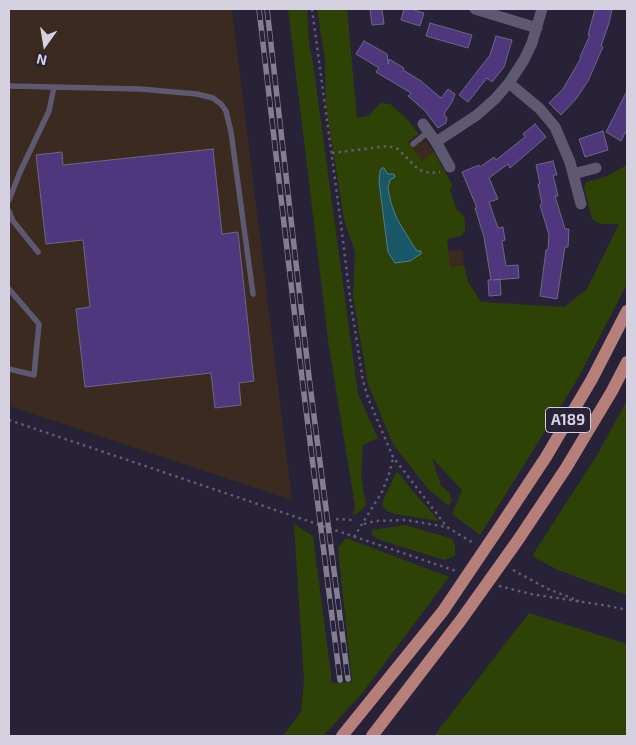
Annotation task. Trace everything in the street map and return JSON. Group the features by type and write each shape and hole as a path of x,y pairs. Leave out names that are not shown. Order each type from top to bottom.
{"main road":[{"name":"A189","path":"342,736 443,611 501,525 546,458 592,379 627,312"},
{"name":"A189","path":"372,736 462,620 518,540 566,468 627,362"}],"street":[{"path":"475,9 538,28"},
{"path":"436,142 477,115 509,83 524,60 538,28 542,9"},
{"path":"509,83 535,104 549,119 563,143 581,204"},
{"path":"425,128 436,142 450,167"},
{"path":"573,174 596,168"}],"lane":[{"path":"9,86 140,89 197,94 213,98 226,111 231,132 253,294"},
{"path":"9,200 49,110 54,87"},
{"path":"413,144 425,128"},
{"path":"9,211 13,221 38,252"},
{"path":"9,289 40,324 34,375 9,369"}],"path":[{"path":"312,9 342,224 350,298 363,381 368,398 393,457 448,526 481,548"},
{"path":"9,420 333,530"},
{"path":"354,537 382,492 393,457"},
{"path":"336,519 352,520"},
{"path":"363,524 389,520 448,526"},
{"path":"513,570 548,589 579,601 627,610"}],"shaded area":[{"path":"9,9 232,9 292,500 9,406"},
{"path":"424,139 434,152 422,161 412,148"},
{"path":"463,250 464,265 450,267 448,251"}],"green space":[{"path":"288,9 307,9 309,44 358,394 378,438 363,445 361,476 366,505 361,511 353,515 355,506 329,347"},
{"path":"317,9 347,9 357,118 369,116 380,103 390,104 406,118 419,134 408,142 422,161 434,152 452,184 450,191 457,210 464,216 465,231 461,236 447,239 450,267 464,265 468,282 481,302 564,307 587,289 619,224 601,224 592,219 584,187 586,182 605,177 627,165 627,284 577,380 480,535 452,514 462,490 432,458 441,486 449,492 452,500 449,506 428,489 393,444 368,384 353,297 355,252 344,219 326,106 325,60"},
{"path":"627,400 627,595 558,570 532,556 599,452"},
{"path":"396,472 400,474 439,521 386,511 382,503"},
{"path":"294,524 313,536 332,683 352,682 338,548 346,538 449,577 364,691 323,736 283,736 301,712 304,680"},
{"path":"405,525 453,539 455,556 444,560 380,540 372,535 372,530"},
{"path":"529,613 627,644 627,736 434,736"}],"water":[{"path":"382,168 388,174 394,174 395,177 390,180 388,188 391,203 397,219 413,245 417,251 421,251 421,254 410,261 395,263 388,252 379,182"}],"building":[{"path":"370,9 382,9 384,24 372,25"},
{"path":"404,9 424,13 420,26 401,20"},
{"path":"595,9 612,9 601,46 603,47 588,81 576,99 561,115 549,103 563,89 581,58 590,35 588,35"},
{"path":"430,23 472,35 468,48 426,36"},
{"path":"496,36 512,40 504,67 492,82 487,78 468,102 459,95 490,55"},
{"path":"364,41 387,54 388,64 389,59 404,68 403,70 421,81 441,98 448,89 455,94 444,114 447,118 446,123 438,128 425,111 408,96 411,93 376,72 379,68 356,54"},
{"path":"627,91 627,129 621,141 606,132"},
{"path":"535,124 546,137 510,168 508,164 489,178 498,199 489,202 498,228 503,227 505,240 502,241 506,266 518,265 519,278 500,279 501,295 489,296 488,280 491,280 484,237 475,208 477,208 462,172 479,165 480,167 494,157 496,160 525,137 523,134"},
{"path":"603,131 608,150 585,157 579,139"},
{"path":"213,149 222,234 238,232 254,381 239,383 241,405 215,408 211,373 85,387 76,309 90,307 83,240 46,244 36,155 62,152 63,165"},
{"path":"553,161 557,175 553,175 558,196 555,196 565,229 569,229 568,247 565,247 557,299 540,296 549,235 540,205 542,204 538,184 540,184 536,165"}],"railway":[{"path":"259,9 302,378 340,680"},
{"path":"267,9 309,377 348,679"}]}
